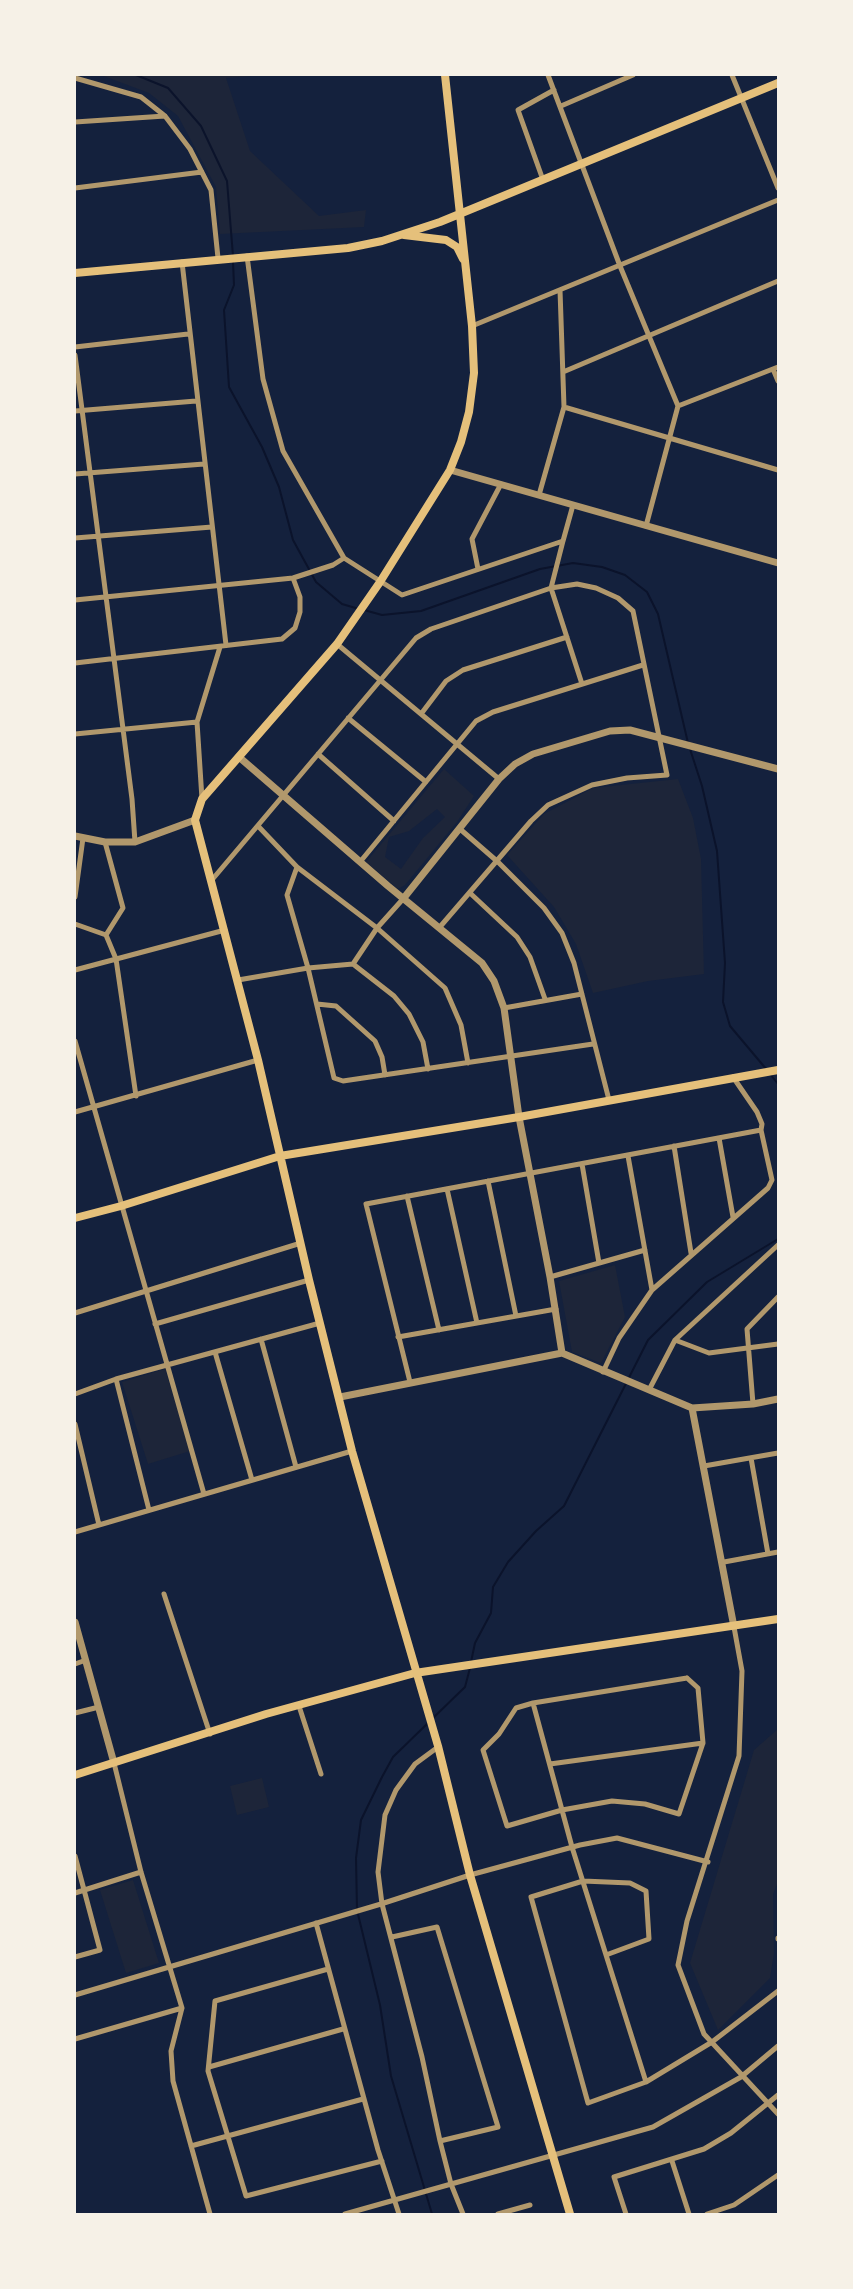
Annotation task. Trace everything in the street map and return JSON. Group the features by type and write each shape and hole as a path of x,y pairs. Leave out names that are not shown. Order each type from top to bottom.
{"main road":[{"path":"446,75 472,326 474,373 470,412 450,470 380,582 337,644 202,799 195,820 258,1060 279,1156 352,1451 438,1746 470,1875 570,2214"},
{"path":"75,273 218,258 348,248 399,235 581,165 778,83"},
{"path":"399,235 440,239 452,243 460,251 467,271"},
{"path":"75,1218 122,1206 279,1156 519,1118 778,1070"},
{"path":"75,1775 415,1673 778,1619"}],"street":[{"path":"548,75 620,266 678,406 646,526"},
{"path":"561,106 633,75"},
{"path":"732,75 778,188"},
{"path":"75,78 141,97 165,116 189,149 211,190 218,258"},
{"path":"543,180 518,110 554,90"},
{"path":"75,122 165,116"},
{"path":"75,188 202,172"},
{"path":"472,326 778,200"},
{"path":"246,256 263,380 282,451 344,558 402,595 563,541"},
{"path":"182,262 188,334 219,584 223,646 197,722 202,799"},
{"path":"563,372 778,281"},
{"path":"539,495 564,407 560,290"},
{"path":"75,347 188,334"},
{"path":"75,356 115,659 135,842"},
{"path":"678,406 776,368 778,381"},
{"path":"75,411 196,401"},
{"path":"564,407 778,470"},
{"path":"75,474 204,464"},
{"path":"450,470 778,563"},
{"path":"478,569 472,539 501,484"},
{"path":"573,505 551,588 582,684"},
{"path":"75,538 212,526"},
{"path":"75,600 293,578 333,565 344,558"},
{"path":"75,663 282,639 295,628 300,612 300,597 293,578"},
{"path":"211,881 416,638 431,629 551,588 577,584 596,588 618,598 633,610 667,775 627,778 592,785 548,805 531,821 439,928"},
{"path":"421,714 446,681 463,670 567,637"},
{"path":"337,644 499,779"},
{"path":"360,862 476,721 493,712 644,665"},
{"path":"348,718 426,782"},
{"path":"75,735 197,722"},
{"path":"353,964 377,928 499,779 515,764 534,754 610,731 630,730 778,770"},
{"path":"318,754 394,821"},
{"path":"239,757 360,862 482,963 494,981 504,1008 519,1118 550,1276 562,1353"},
{"path":"75,897 79,837 105,842 135,842 195,820"},
{"path":"258,826 297,867 377,928 446,988 460,1025 468,1063"},
{"path":"460,829 498,862 544,908 562,933 582,994 609,1100"},
{"path":"105,842 123,908 106,935"},
{"path":"297,867 287,895 308,968 334,1078 342,1081 593,1044"},
{"path":"470,893 517,937 530,957 545,999"},
{"path":"75,924 106,935 116,960 136,1096"},
{"path":"75,970 225,930"},
{"path":"238,980 308,968 353,964 394,996 409,1014 423,1042 428,1069"},
{"path":"504,1008 582,994"},
{"path":"317,1004 336,1006 375,1041 382,1057 385,1075"},
{"path":"75,1041 204,1494"},
{"path":"75,1112 258,1060"},
{"path":"603,1372 619,1338 652,1290 691,1253 768,1188 772,1180 761,1130 762,1124 736,1076"},
{"path":"410,1382 366,1204 761,1130"},
{"path":"719,1138 733,1217"},
{"path":"674,1146 691,1253"},
{"path":"628,1156 652,1290"},
{"path":"582,1164 599,1263"},
{"path":"488,1181 516,1316"},
{"path":"447,1189 477,1323"},
{"path":"407,1196 439,1330"},
{"path":"75,1313 301,1244"},
{"path":"652,1392 675,1340 778,1245"},
{"path":"550,1276 645,1250"},
{"path":"155,1324 309,1280"},
{"path":"753,1404 747,1329 778,1297"},
{"path":"398,1337 556,1310"},
{"path":"75,1394 116,1379 320,1323"},
{"path":"261,1339 296,1467"},
{"path":"675,1340 709,1353 747,1350 778,1344"},
{"path":"215,1352 252,1480"},
{"path":"340,1398 562,1353 692,1408 753,1404 778,1399"},
{"path":"116,1379 149,1510"},
{"path":"692,1408 724,1562 742,1671 739,1756 708,1862 687,1921 678,1965 704,2034 741,2077 778,2114"},
{"path":"75,1424 99,1525"},
{"path":"75,1532 352,1451"},
{"path":"704,1466 778,1453"},
{"path":"751,1458 768,1554"},
{"path":"724,1562 778,1552"},
{"path":"164,1594 210,1734"},
{"path":"75,1622 141,1872 182,2008 171,2051 172,2081 210,2214"},
{"path":"75,1664 86,1660"},
{"path":"687,1678 698,1689 703,1743 679,1814 645,1804 612,1801 562,1810 507,1826 483,1750 499,1734 516,1708 533,1703 687,1678"},
{"path":"533,1703 572,1847 646,2082"},
{"path":"299,1706 321,1774"},
{"path":"75,1713 99,1707"},
{"path":"550,1764 703,1743"},
{"path":"438,1746 415,1764 396,1790 385,1815 378,1872 382,1904 422,2057 440,2142 451,2184 463,2214"},
{"path":"75,1995 382,1904 470,1875 572,1847 617,1838 708,1862"},
{"path":"75,1856 100,1950 75,1957"},
{"path":"75,1893 141,1872"},
{"path":"606,1955 649,1939 646,1891 630,1883 583,1881 531,1897 588,2103 646,2082 712,2042 778,1991"},
{"path":"316,1923 343,2029 399,2214"},
{"path":"392,1937 437,1927 498,2127 440,2142"},
{"path":"328,1969 215,2001 209,2067 228,2136 246,2196 382,2162"},
{"path":"75,2039 182,2008"},
{"path":"209,2067 343,2029"},
{"path":"345,2214 554,2157 652,2127 741,2077 778,2046"},
{"path":"626,2214 614,2177 672,2161 704,2149 731,2133 778,2095"},
{"path":"191,2146 363,2099"},
{"path":"672,2161 689,2214"},
{"path":"707,2214 734,2205 778,2175"},
{"path":"498,2214 530,2205"}],"shaded area":[{"path":"101,75 264,75 226,78 250,151 319,216 366,210 364,227 220,234 216,187 178,116 149,93"},
{"path":"444,769 474,796 457,822 405,885 398,889 366,862","holes":["437,809 445,817 423,838 401,869 385,857 389,837 409,831"]},
{"path":"678,779 693,818 701,859 704,974 648,981 593,993 576,944 554,907 507,855 544,814 593,788"},
{"path":"615,1265 625,1317 601,1363 572,1352 559,1281"},
{"path":"165,1369 190,1451 148,1464 122,1382"},
{"path":"778,1729 778,1882 773,1894 774,1953 770,1978 718,2030 690,1963 754,1750"},
{"path":"262,1778 269,1807 237,1815 230,1786"},
{"path":"133,1880 159,1963 126,1973 100,1890"}],"waterway":[{"path":"136,75 168,88 201,126 227,181 233,256"},
{"path":"233,262 234,285 224,310 229,387 262,447 279,487 293,540 316,582 342,604 359,609"},
{"path":"364,610 382,615 421,611 540,569 573,563 602,567 625,575 647,592 658,614 688,743"},
{"path":"690,749 702,786 717,851 725,963 723,1002 730,1026 767,1070"},
{"path":"770,1074 778,1084"},
{"path":"471,1662 475,1643 491,1613 493,1587 508,1562 536,1531 564,1506 648,1340 707,1282 778,1239"},
{"path":"432,1719 465,1687 470,1668"},
{"path":"428,1723 393,1757 382,1777 361,1820 356,1858 357,1910 380,2005 391,2076 432,2214"}]}
